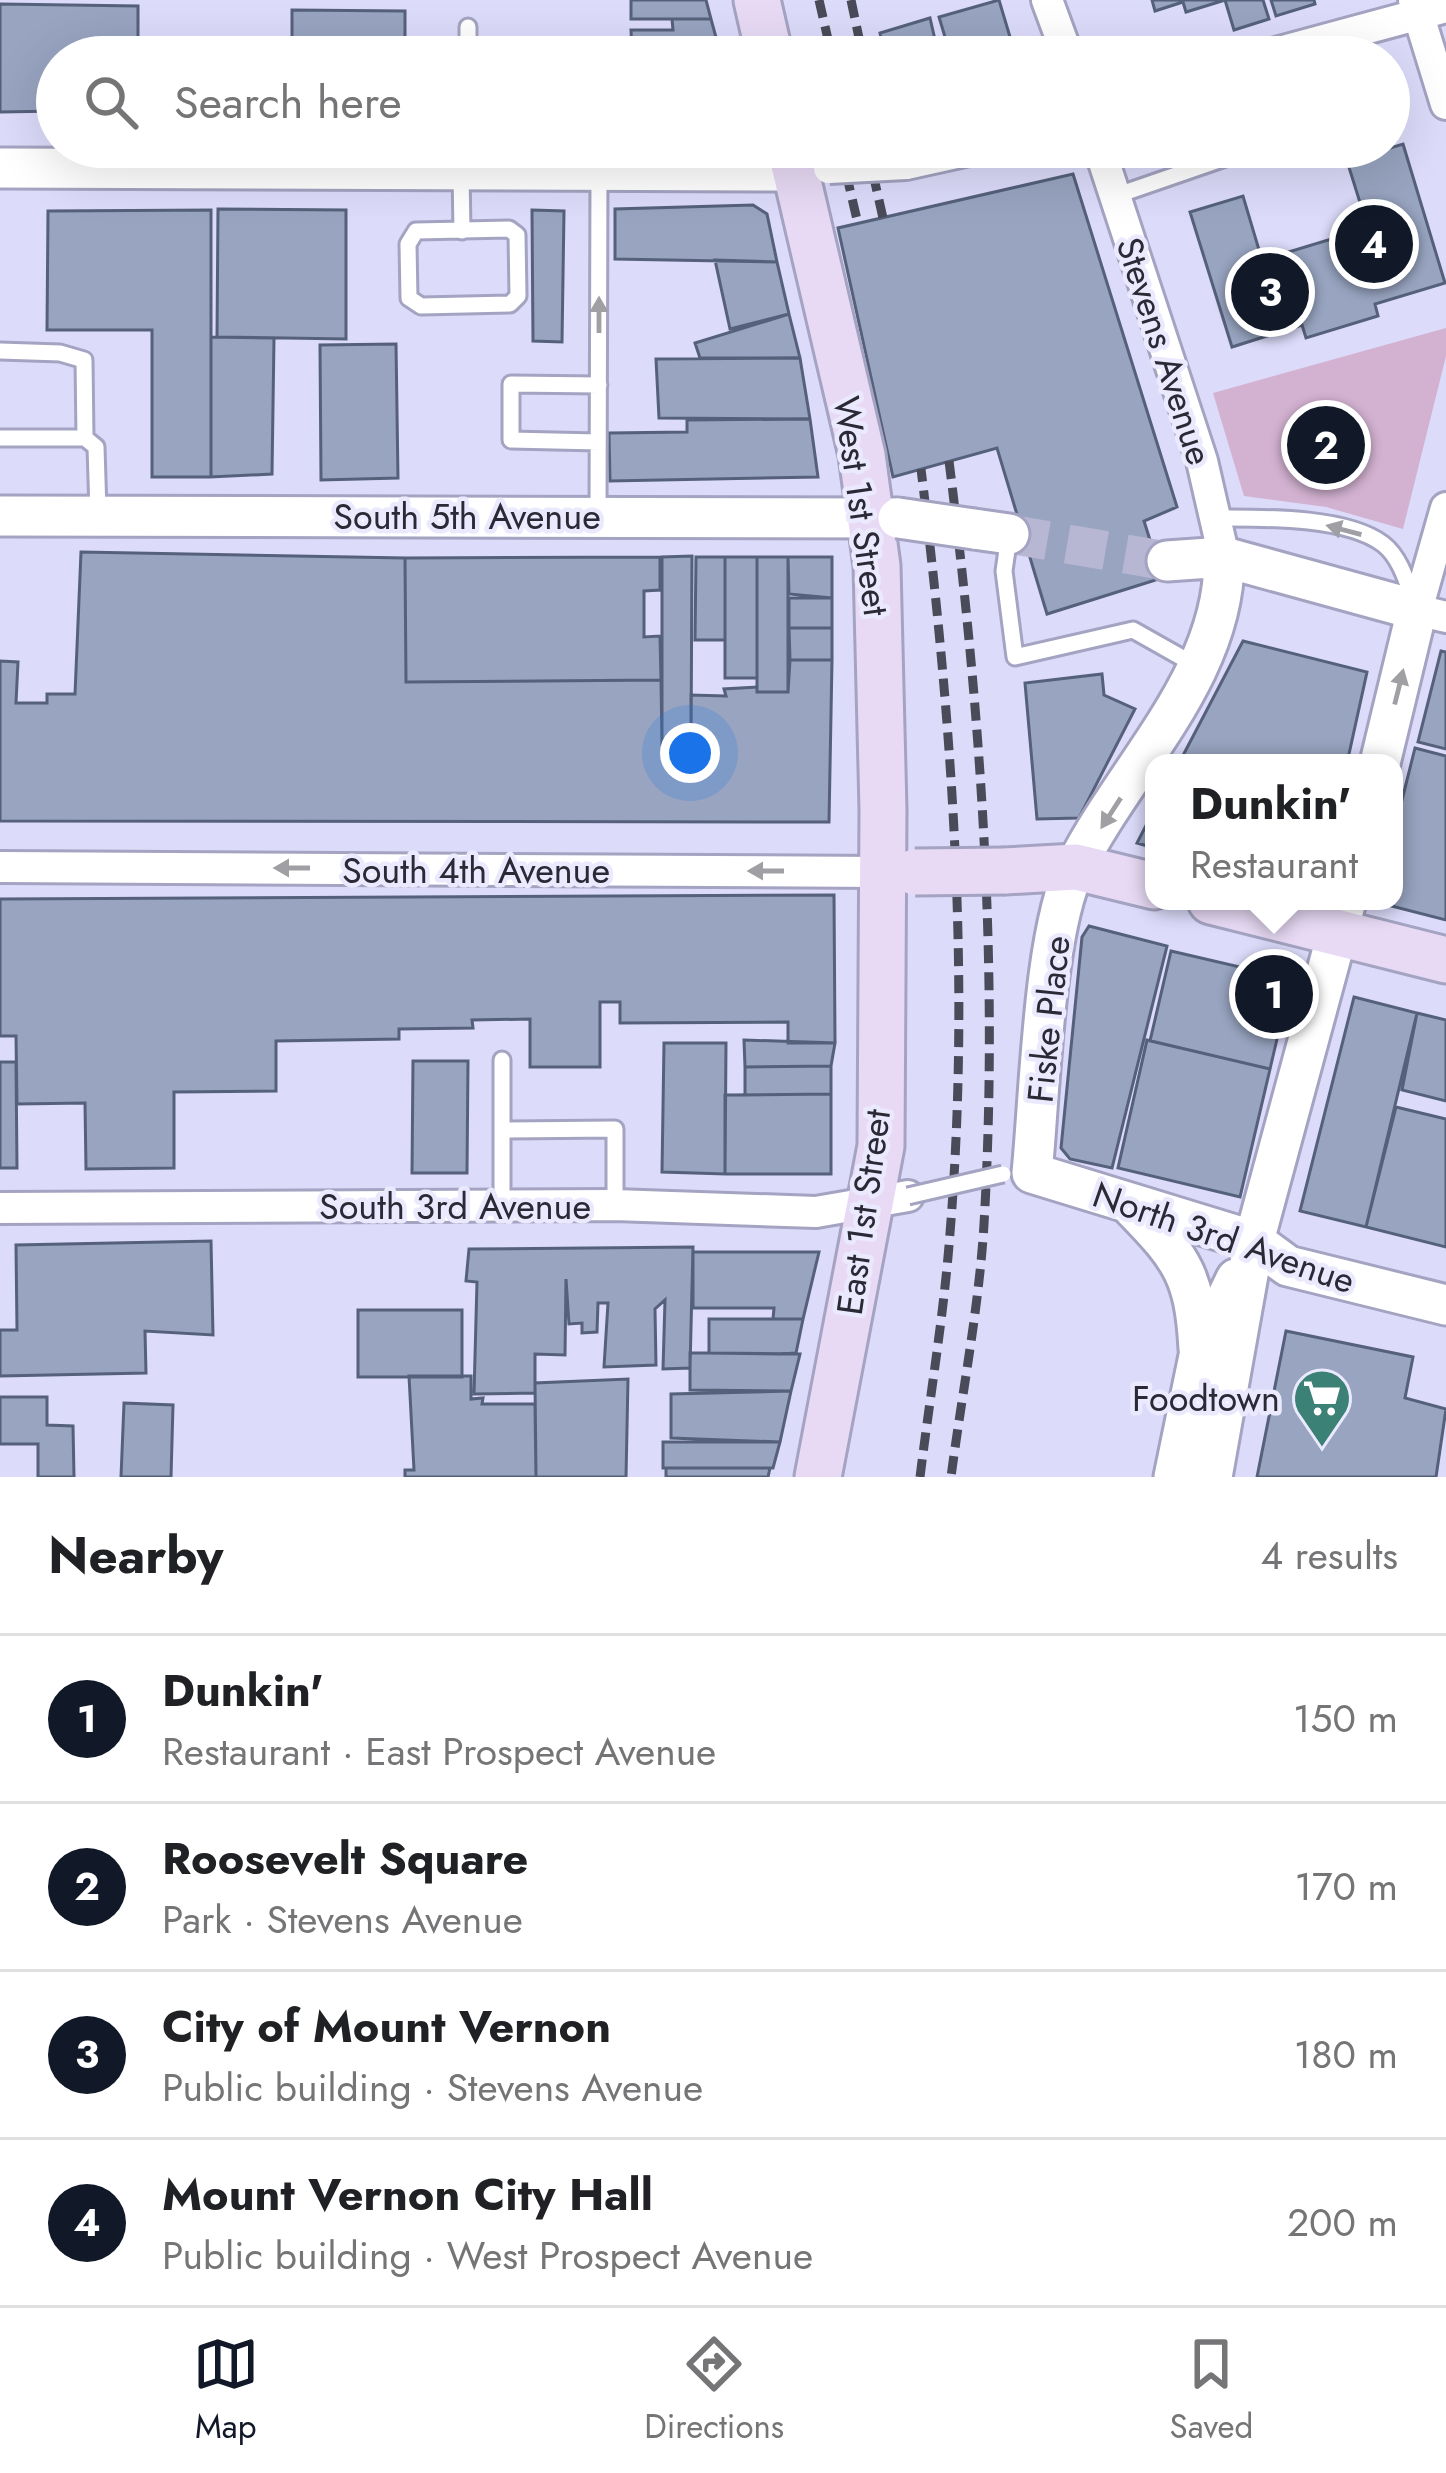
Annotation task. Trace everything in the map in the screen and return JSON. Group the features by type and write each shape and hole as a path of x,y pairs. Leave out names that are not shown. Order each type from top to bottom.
{"main road":[{"path":"757,0 765,36"},
{"name":"West 1st Street","path":"806,168 862,455 900,518 877,566 916,872"},
{"path":"916,872 1076,867 1145,884"},
{"name":"East 1st Street","path":"818,1477 890,1199 881,1146 916,872"},
{"path":"1285,910 1342,917 1446,960"}],"street":[{"path":"1047,0 1060,36"},
{"path":"1329,36 1426,6 1446,104"},
{"path":"0,168 36,168"},
{"path":"566,168 650,168"},
{"name":"Stevens Avenue","path":"1106,168 1221,537"},
{"path":"1383,754 1432,614 1446,508"},
{"name":"South 5th Avenue","path":"0,516 900,518 992,532"},
{"path":"1167,561 1221,537 1432,614"},
{"name":"Fiske Place","path":"1150,754 1195,665 1224,592 1221,537"},
{"name":"Fiske Place","path":"1017,1173 1059,916 1076,867 1145,762"},
{"name":"South 4th Avenue","path":"0,867 916,872"},
{"path":"1212,1477 1254,1241 1342,917"},
{"name":"North 3rd Avenue","path":"1017,1173 1254,1241 1288,1266 1446,1305"},
{"name":"South 3rd Avenue","path":"0,1208 615,1205 816,1212 890,1199"},
{"path":"1130,1204 1175,1251 1190,1276 1199,1356"},
{"path":"1174,1477 1199,1356 1254,1241"}],"lane":[{"path":"468,27 468,36"},
{"path":"462,230 466,168"},
{"path":"1115,196 1196,168"},
{"path":"598,516 599,170"},
{"path":"508,229 517,236 518,296 510,304 421,306 409,298 409,244 416,231 462,230 508,229"},
{"path":"0,351 60,352 84,360 85,438"},
{"path":"598,385 512,384 511,403 511,440 598,442"},
{"path":"0,438 85,438 96,447 98,516"},
{"path":"1221,537 1309,522 1383,544 1432,614"},
{"path":"992,532 1016,657 1132,630 1195,665"},
{"path":"502,1060 502,1206"},
{"path":"502,1130 615,1129 615,1205"},
{"path":"890,1199 1017,1173"}],"shaded area":[{"path":"1446,328 1446,356 1403,529 1326,507 1244,496 1213,393"}],"building":[{"path":"631,0 706,0 711,19 631,19"},
{"path":"999,0 1010,36 945,36 939,17"},
{"path":"1152,0 1222,1 1186,12 1183,2 1155,11"},
{"path":"1225,0 1263,0 1269,19 1234,30"},
{"path":"1271,0 1314,0 1315,4 1276,16"},
{"path":"0,4 138,6 138,36 36,36 36,111 0,112"},
{"path":"292,10 405,11 405,36 292,36"},
{"path":"930,18 934,36 881,36"},
{"path":"672,19 711,19 716,36 631,36 631,30 673,30"},
{"path":"1410,167 1445,283 1375,304 1378,316 1306,338 1302,325 1232,347 1190,212 1243,196 1262,260 1368,228 1349,168"},
{"path":"1073,174 1177,507 1144,521 1162,578 1047,614 997,448 893,477 838,228"},
{"path":"753,205 767,214 777,262 615,259 615,209"},
{"path":"218,209 346,210 346,339 217,337"},
{"path":"211,210 211,477 152,477 152,330 47,330 48,211"},
{"path":"532,210 564,211 562,342 533,341"},
{"path":"715,260 777,262 789,314 730,329"},
{"path":"789,314 800,358 700,358 695,343"},
{"path":"211,337 274,338 272,474 211,477"},
{"path":"396,344 398,478 321,480 320,345"},
{"path":"800,358 810,419 659,418 656,359"},
{"path":"810,419 818,477 610,481 609,433 687,432 687,420"},
{"path":"81,552 405,558 406,682 661,680 662,745 691,745 691,695 726,696 724,689 757,687 757,692 788,692 790,660 832,660 829,822 0,821 0,661 18,662 16,703 47,703 47,694 75,694"},
{"path":"692,556 691,745 662,745 662,557"},
{"path":"660,557 660,590 644,591 644,637 660,636 661,680 406,682 405,558"},
{"path":"696,557 725,557 725,640 695,640"},
{"path":"725,557 757,557 757,678 725,678"},
{"path":"757,557 788,557 788,692 757,692"},
{"path":"788,557 832,557 832,598 789,594"},
{"path":"789,598 832,598 832,628 789,628"},
{"path":"789,628 832,628 832,660 790,660"},
{"path":"1243,641 1367,672 1349,754 1184,754"},
{"path":"1441,651 1446,652 1446,749 1418,742"},
{"path":"1102,674 1104,695 1135,709 1079,818 1037,819 1025,683"},
{"path":"1415,748 1446,756 1446,920 1403,909 1403,796"},
{"path":"834,895 835,1043 788,1043 788,1022 620,1023 620,1002 600,1002 600,1067 530,1067 530,1019 472,1020 473,1028 399,1029 399,1039 276,1041 276,1091 174,1092 174,1168 86,1169 85,1103 17,1104 16,1036 0,1036 0,899"},
{"path":"1089,926 1167,946 1112,1168 1070,1159 1061,1148 1082,937"},
{"path":"1171,951 1291,979 1270,1069 1150,1041"},
{"path":"1354,997 1417,1013 1366,1227 1300,1211"},
{"path":"1417,1013 1446,1020 1446,1101 1402,1090"},
{"path":"744,1040 835,1043 831,1066 745,1067"},
{"path":"1147,1040 1270,1069 1240,1197 1118,1168"},
{"path":"664,1043 726,1043 725,1174 662,1172"},
{"path":"413,1061 468,1061 467,1173 412,1173"},
{"path":"0,1062 16,1062 17,1168 0,1168"},
{"path":"831,1066 831,1094 745,1095 745,1067"},
{"path":"831,1094 831,1174 725,1174 725,1095"},
{"path":"1396,1107 1446,1119 1446,1247 1366,1227"},
{"path":"211,1241 213,1335 145,1331 146,1373 0,1376 0,1330 17,1330 16,1245"},
{"path":"693,1247 690,1368 663,1369 665,1300 655,1309 656,1365 604,1367 608,1303 598,1303 597,1332 582,1333 582,1323 569,1324 566,1279 565,1355 535,1354 535,1393 474,1394 477,1282 466,1281 469,1249"},
{"path":"693,1252 819,1252 803,1319 773,1319 774,1308 693,1308"},
{"path":"358,1310 462,1310 462,1377 358,1377"},
{"path":"709,1319 803,1319 796,1353 780,1354 709,1353"},
{"path":"1286,1331 1413,1357 1405,1398 1446,1409 1436,1477 1257,1477"},
{"path":"690,1353 800,1354 791,1391 690,1390"},
{"path":"409,1376 471,1376 471,1399 483,1398 482,1404 535,1404 536,1477 405,1477 405,1470 414,1470"},
{"path":"628,1379 626,1477 536,1477 535,1383"},
{"path":"791,1391 780,1442 671,1438 671,1394"},
{"path":"0,1397 47,1397 47,1425 73,1426 74,1477 38,1477 38,1444 0,1444"},
{"path":"124,1403 173,1405 171,1477 121,1477"},
{"path":"663,1442 780,1442 773,1468 663,1468"},
{"path":"666,1468 770,1468 768,1477 666,1477"}],"tunnel":[{"path":"1009,534 1167,561"}],"railway":[{"path":"819,0 827,36"},
{"path":"851,0 859,36"},
{"path":"845,168 858,224"},
{"path":"872,168 883,218"},
{"path":"949,461 978,747 989,1032 982,1256 951,1477"},
{"path":"920,1477 947,1263 959,1042 949,755 921,469"}],"place":[{"name":"Mount Vernon City Hall","path":"1374,244"},
{"name":"City of Mount Vernon","path":"1270,292"},
{"name":"Roosevelt Square","path":"1326,445"},
{"name":"Dunkin'","path":"1274,994"},
{"name":"Foodtown","path":"1322,1449"}]}
